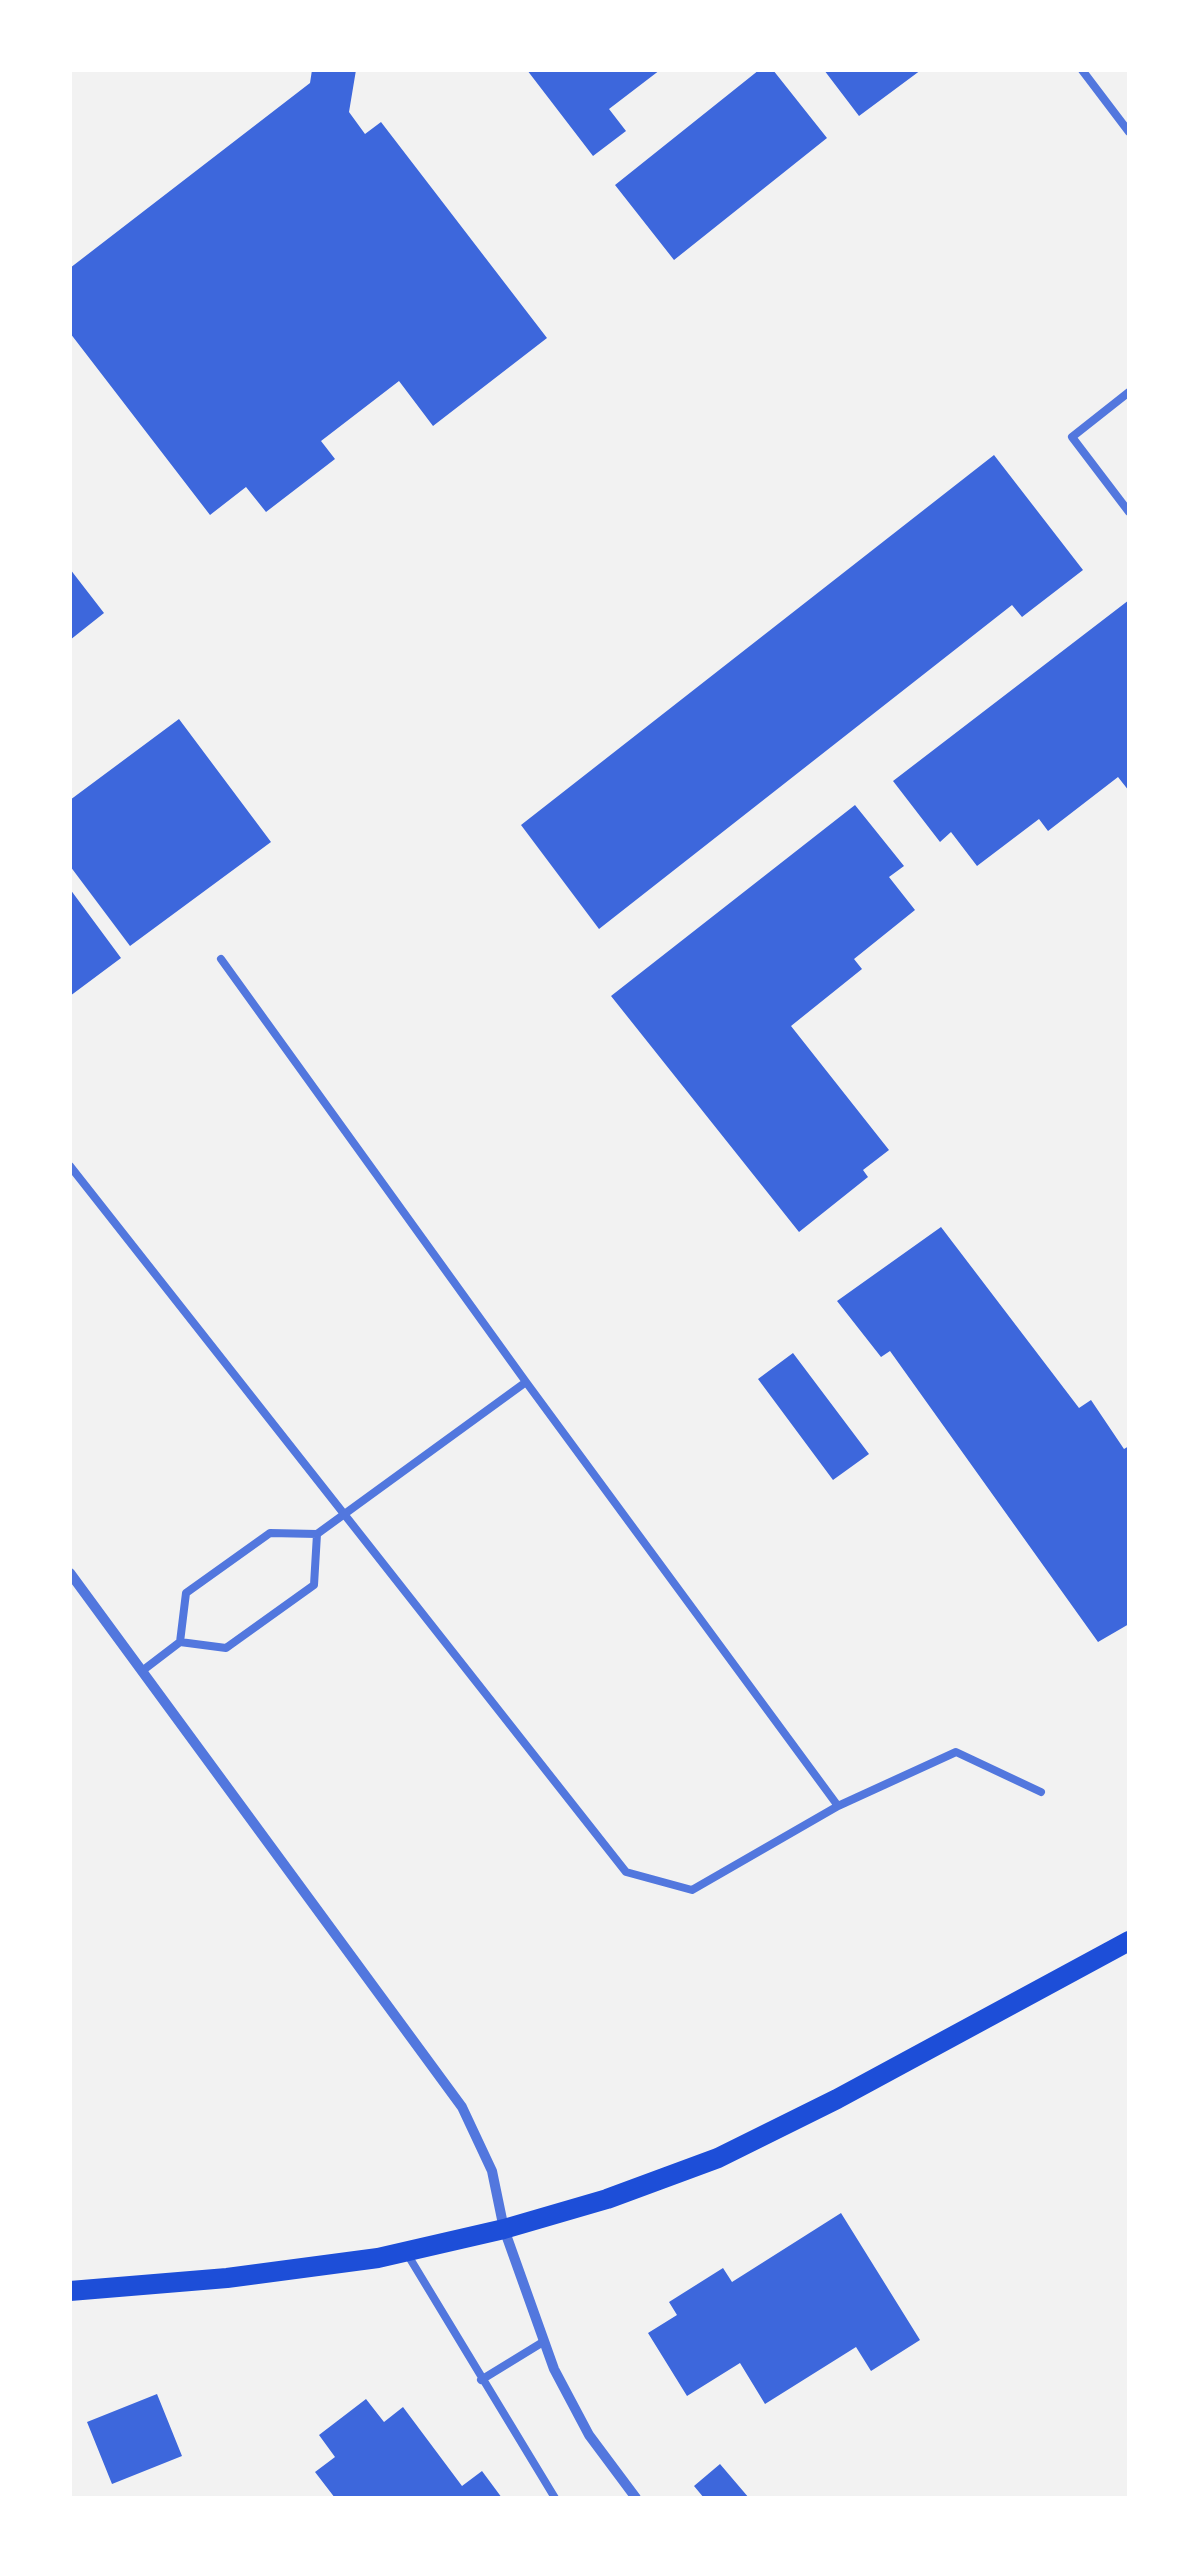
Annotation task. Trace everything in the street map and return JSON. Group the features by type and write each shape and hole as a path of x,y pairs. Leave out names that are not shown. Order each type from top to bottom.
{"main road":[{"path":"70,2292 227,2278 406,2252 568,2212 718,2158 838,2099 1129,1941"}],"street":[{"path":"70,1572 462,2106 492,2170 504,2229 543,2342 589,2434 636,2498"}],"lane":[{"path":"1082,70 1129,132"},
{"path":"1129,392 1072,436 1129,512"},
{"path":"221,959 838,1806"},
{"path":"70,1166 626,1872 692,1890 838,1806 956,1752 1041,1792"},
{"path":"180,1642 186,1593 270,1533 317,1534 526,1382"},
{"path":"142,1671 180,1642 226,1648 314,1585 317,1534"},
{"path":"406,2252 555,2498"},
{"path":"481,2380 543,2342"}],"building":[{"path":"312,70 356,70 349,112 365,134 381,122 547,338 433,426 399,381 321,441 335,459 266,512 246,487 210,515 70,333 70,268 310,83"},
{"path":"527,70 660,70 609,109 626,131 593,156"},
{"path":"759,70 773,70 827,138 674,260 615,185"},
{"path":"824,70 921,70 859,116"},
{"path":"994,455 1083,570 1022,617 1012,605 599,929 521,825"},
{"path":"70,569 104,613 70,640"},
{"path":"1129,600 1129,791 1118,777 1048,831 1039,819 977,866 951,832 940,842 893,781"},
{"path":"179,719 271,842 130,946 70,866 70,800"},
{"path":"855,805 904,866 889,877 915,910 854,959 862,969 791,1026 889,1150 863,1170 868,1177 799,1232 611,996"},
{"path":"70,889 121,958 70,996"},
{"path":"941,1227 1079,1408 1091,1400 1124,1449 1129,1446 1129,1624 1098,1642 890,1351 881,1357 837,1301"},
{"path":"793,1353 869,1454 833,1480 758,1379"},
{"path":"841,2213 920,2340 871,2371 856,2347 765,2404 740,2363 687,2396 648,2333 677,2315 669,2302 723,2268 732,2282"},
{"path":"157,2394 182,2456 112,2484 87,2422"},
{"path":"366,2399 384,2422 403,2407 462,2486 482,2471 502,2498 335,2498 315,2472 335,2457 319,2435"},
{"path":"720,2464 749,2498 704,2498 694,2486"}]}
